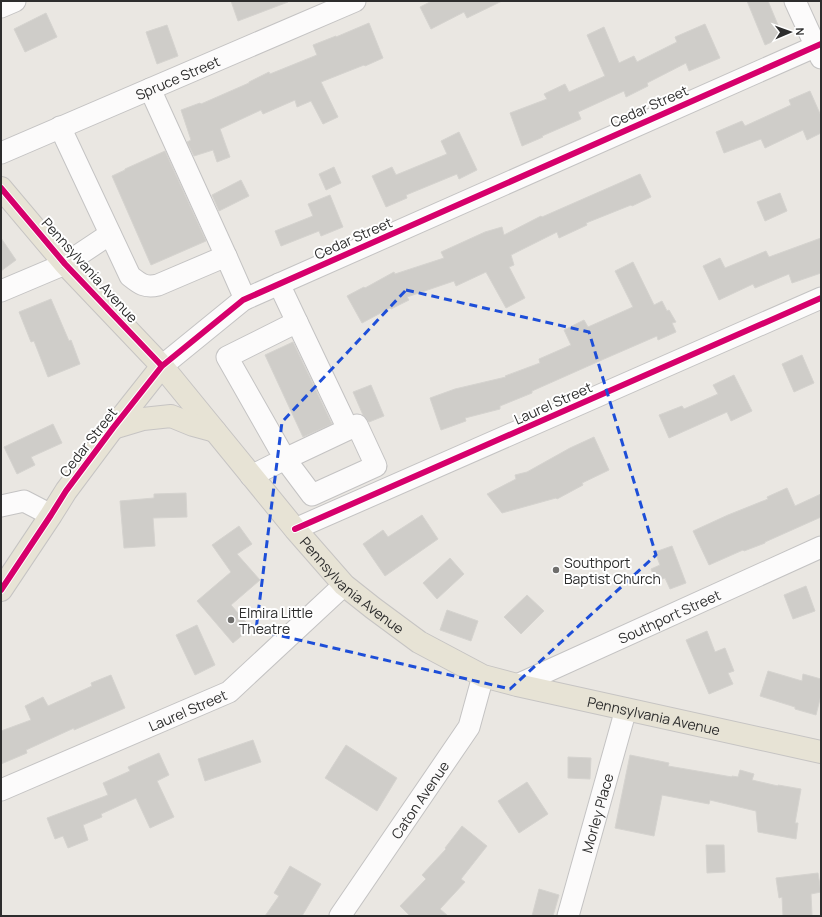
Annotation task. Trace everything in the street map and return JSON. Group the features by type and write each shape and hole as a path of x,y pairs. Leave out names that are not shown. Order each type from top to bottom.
{"main road":[{"name":"Pennsylvania Avenue","path":"1,188 65,264 162,366 294,529 344,585 372,608 419,642 483,676 517,685 821,752"},
{"name":"Cedar Street","path":"1,590 66,491 162,366"},
{"path":"113,428 143,419 171,416 193,425 215,431"}],"street":[{"path":"1,7 15,1"},
{"name":"Spruce Street","path":"1,153 355,1"},
{"path":"795,1 819,50"},
{"name":"Cedar Street","path":"162,366 245,299 819,50"},
{"path":"150,89 245,299"},
{"path":"60,128 130,276 141,284 150,287 226,256"},
{"path":"1,292 65,264 110,234"},
{"path":"279,284 348,429"},
{"name":"Laurel Street","path":"294,529 821,298"},
{"path":"251,476 285,459 357,425 376,466 312,495 285,459 228,357 297,322"},
{"path":"1,506 24,502 51,515"},
{"name":"Southport Street","path":"517,685 821,547"},
{"name":"Laurel Street","path":"1,790 229,692 344,585"},
{"name":"Caton Avenue","path":"340,916 469,727 483,676"},
{"name":"Morley Place","path":"568,916 626,709"}],"highlighted area":[{"path":"406,290 589,332 656,555 510,689 256,630 282,422"}],"building":[{"path":"231,1 287,1 288,2 238,21"},
{"path":"432,1 502,1 467,18 464,12 431,29 420,7"},
{"path":"747,1 768,1 783,37 765,45"},
{"path":"46,13 57,37 25,52 14,29"},
{"path":"369,23 383,58 321,82 338,117 323,124 311,101 297,107 295,100 263,114 261,110 220,129 230,157 217,162 213,150 194,156 187,142 191,140 181,110 200,103 201,104 249,83 269,72 270,74 317,55 313,45"},
{"path":"705,24 720,58 689,71 686,63 647,83 648,86 626,97 624,91 578,112 581,119 522,146 510,113 547,99 544,94 565,84 569,92 605,76 587,35 604,27 619,63 634,56 637,62 677,42 675,37"},
{"path":"167,25 178,56 157,64 146,32"},
{"path":"810,91 821,116 821,133 807,140 803,130 765,148 761,139 724,153 716,132 742,121 745,126 791,105 789,100"},
{"path":"459,132 477,170 459,179 457,174 406,195 407,198 386,207 372,176 392,167 396,175 447,154 441,141"},
{"path":"165,151 206,241 151,265 112,176"},
{"path":"334,167 341,183 326,190 319,174"},
{"path":"640,174 651,197 632,206 631,205 586,223 587,225 559,238 557,232 511,255 514,265 509,267 525,298 506,308 486,272 456,286 454,281 407,297 409,300 362,323 347,296 394,272 395,274 444,258 441,252 485,232 502,227 504,235 541,216 542,217"},
{"path":"241,180 249,196 219,211 212,195"},
{"path":"780,193 787,211 765,221 757,202"},
{"path":"330,195 343,227 321,236 319,231 281,246 275,231 313,216 308,204"},
{"path":"1,238 16,260 1,271"},
{"path":"821,238 821,273 792,283 789,274 755,288 753,284 719,300 703,266 720,258 725,268 766,251 769,257"},
{"path":"633,262 654,305 662,301 667,311 669,310 676,322 672,323 676,332 658,340 657,336 532,391 532,393 500,406 500,409 465,418 466,421 441,430 430,398 455,389 506,377 505,376 540,363 539,359 571,345 564,330 584,320 588,327 633,307 615,271"},
{"path":"51,299 69,341 71,340 80,364 48,377 34,341 31,342 19,312"},
{"path":"293,342 332,424 303,437 265,355"},
{"path":"802,355 814,383 794,392 782,364"},
{"path":"734,375 752,411 731,421 727,412 669,438 659,415 682,406 684,409 718,394 713,385"},
{"path":"371,385 384,416 369,422 363,415 353,392"},
{"path":"53,424 62,443 31,457 35,465 17,474 4,447"},
{"path":"594,437 609,470 582,483 583,485 557,499 556,498 502,513 487,494 516,479 515,475 527,472 570,448"},
{"path":"787,488 795,506 821,494 821,517 765,543 744,551 743,550 709,565 693,531 768,499 767,497"},
{"path":"186,493 187,517 153,518 155,546 124,548 120,501 154,498 154,494"},
{"path":"422,515 438,539 385,576 363,544 383,530 388,537"},
{"path":"239,526 252,544 237,554 260,580 231,605 251,628 233,643 197,601 231,572 212,545"},
{"path":"672,546 686,583 670,589 665,578 656,581 651,569 660,565 655,552"},
{"path":"450,558 464,574 437,599 423,583"},
{"path":"806,586 815,611 793,619 784,595"},
{"path":"527,595 544,611 521,634 504,617"},
{"path":"447,610 478,621 471,641 440,630"},
{"path":"197,625 215,665 195,675 176,635"},
{"path":"707,631 715,652 725,648 734,671 728,673 733,684 709,694 686,640"},
{"path":"768,671 802,681 803,674 821,679 821,695 816,715 760,696"},
{"path":"111,675 125,708 74,730 74,728 26,750 27,753 1,764 1,731 31,720 25,706 43,697 48,706 92,686 91,683"},
{"path":"253,740 261,762 205,781 198,759"},
{"path":"346,745 397,778 377,811 325,778"},
{"path":"159,753 169,775 157,781 174,817 150,828 136,798 101,814 102,817 83,825 88,840 68,848 63,836 55,839 47,818 108,795 103,783 130,771 128,767"},
{"path":"630,755 669,763 668,766 732,777 738,777 740,770 754,774 752,780 778,786 801,789 795,823 798,823 796,839 758,832 756,811 710,800 709,804 662,795 654,836 615,828"},
{"path":"568,757 591,758 590,779 568,778"},
{"path":"527,782 548,814 519,833 498,801"},
{"path":"462,826 487,846 461,879 465,882 440,909 448,916 410,916 400,906 426,879 422,875 446,849 445,848"},
{"path":"706,845 724,845 725,872 707,873"},
{"path":"290,866 321,884 302,916 265,916 279,896 274,893"},
{"path":"818,873 821,892 811,894 812,916 783,916 782,897 779,898 776,878"},
{"path":"539,889 559,895 553,916 532,916"}],"cycle path":[{"path":"1,590 66,491 162,366 243,300 821,44"},
{"path":"1,188 65,264 162,366"},
{"path":"295,529 821,298"}],"place":[{"name":"Southport Baptist Church","path":"556,570"},
{"name":"Elmira Little Theatre","path":"231,620"}]}
